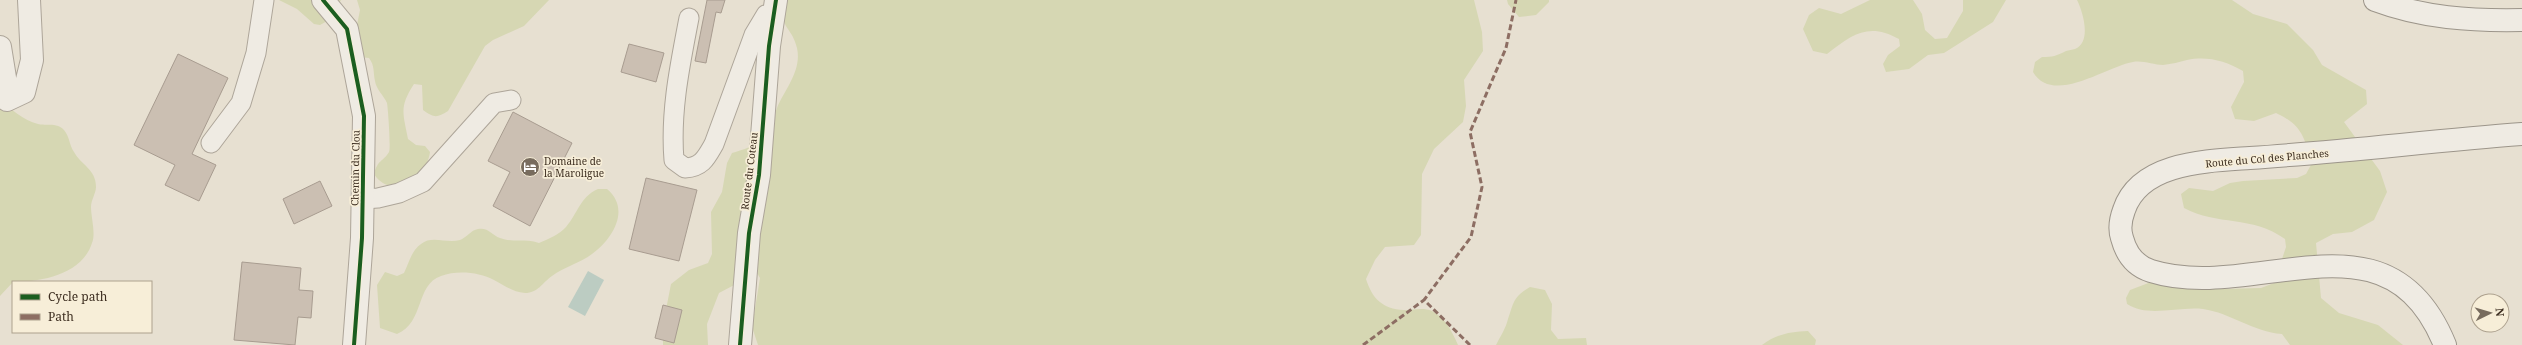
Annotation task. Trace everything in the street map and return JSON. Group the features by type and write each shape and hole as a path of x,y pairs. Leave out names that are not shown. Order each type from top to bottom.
{"street":[{"path":"0,47 7,100 24,92 32,60 29,0"},
{"name":"Chemin du Clou","path":"323,0 347,29 364,116 363,199 354,345"},
{"path":"2375,0 2403,10 2439,17 2522,20"},
{"name":"Route du Coteau","path":"738,343 749,233 759,175 774,8"},
{"name":"Route du Col des Planches","path":"2445,345 2435,324 2418,298 2395,279 2370,270 2326,266 2218,277 2173,275 2149,270 2131,258 2121,236 2123,212 2128,200 2138,186 2148,177 2174,168 2235,159 2522,134"}],"lane":[{"path":"211,143 241,103 256,53 264,0"},
{"path":"689,18 678,74 673,130 674,160 685,168 695,168 705,159 714,144 754,35 766,16 774,8"},
{"path":"363,199 392,195 423,182 494,103 511,100"}],"green space":[{"path":"279,0 341,0 329,20 320,25 314,24 297,9"},
{"path":"357,0 549,0 524,26 493,40 485,46 448,111 438,116 433,116 423,110 422,85 414,84 404,105 404,116 408,139 416,145 425,146 430,152 427,162 415,178 398,186 390,186 381,182 374,174 379,163 385,158 390,149 387,103 378,90 371,61 369,58 360,57 355,35 360,10"},
{"path":"785,0 1474,0 1482,32 1483,51 1464,80 1466,106 1463,122 1434,149 1422,174 1421,235 1414,245 1385,247 1375,260 1366,279 1371,292 1384,305 1404,310 1425,309 1437,314 1445,321 1458,345 758,345 752,327 760,278 757,273 719,293 707,324 708,345 663,345 663,325 671,284 689,270 708,263 712,254 711,212 722,192 727,163 732,153 753,145 767,136 773,129 777,108 795,72 798,56 797,48 792,35 784,22 783,10"},
{"path":"1507,0 1549,0 1549,2 1536,15 1519,17 1508,4"},
{"path":"1870,0 1913,0 1922,14 1925,30 1935,39 1947,38 1963,11 1963,0 2006,0 1993,22 1944,53 1928,55 1909,69 1886,72 1883,64 1888,55 1900,46 1899,39 1879,31 1870,31 1853,36 1827,54 1813,51 1803,29 1809,15 1819,8 1841,14"},
{"path":"2077,0 2232,0 2253,14 2287,24 2313,50 2322,65 2366,90 2367,104 2344,122 2380,171 2387,192 2374,220 2352,232 2333,234 2316,243 2321,298 2339,313 2378,325 2403,345 2290,345 2282,334 2261,330 2213,311 2194,308 2154,311 2135,308 2127,304 2126,298 2130,290 2159,279 2209,283 2222,289 2261,288 2274,283 2286,247 2285,239 2273,232 2247,223 2196,214 2184,208 2181,194 2189,188 2213,191 2230,183 2297,178 2306,174 2312,163 2301,133 2297,127 2285,118 2276,113 2254,121 2235,119 2231,107 2244,82 2243,71 2230,64 2209,59 2187,60 2163,65 2133,62 2067,85 2053,85 2042,81 2033,72 2035,62 2042,57 2054,56 2075,49 2083,40 2085,26 2082,12"},
{"path":"0,96 1,100 27,120 41,125 58,126 64,130 74,152 94,176 96,187 91,207 93,239 87,254 79,263 59,274 30,281 12,281 12,283 0,296"},
{"path":"598,189 607,189 614,197 618,205 618,214 616,223 607,240 592,254 557,273 537,289 529,293 508,288 482,275 454,273 441,276 427,287 412,321 406,328 397,334 380,328 377,285 385,272 397,276 404,273 413,254 425,241 460,240 473,231 485,229 497,237 539,243 563,230 587,196"},
{"path":"1530,287 1545,290 1552,304 1551,330 1558,339 1586,338 1587,345 1496,345 1506,326 1515,300 1520,294"},
{"path":"1808,331 1816,340 1815,345 1762,345 1773,338 1784,334"}],"shaded area":[{"path":"588,271 604,280 585,316 568,307"}],"building":[{"path":"707,0 725,0 721,13 716,12 706,63 695,61"},
{"path":"629,44 664,53 656,82 621,72"},
{"path":"178,54 228,78 192,154 216,165 199,201 165,185 175,165 134,145"},
{"name":"Domaine de la Maroligue","path":"513,112 572,143 530,226 493,206 510,172 488,161"},
{"path":"646,178 697,190 679,261 629,249"},
{"path":"320,181 332,206 294,224 283,199"},
{"path":"242,262 301,268 299,290 313,291 311,318 298,317 295,345 234,340"},
{"path":"663,305 682,310 674,343 655,338"}],"marked path":[{"path":"1470,345 1424,300 1471,237 1482,187 1470,132 1506,48 1516,0"},
{"path":"1363,345 1424,300"}],"cycle path":[{"path":"323,0 347,29 364,116 362,238 354,345"},
{"path":"740,345 749,233 759,175 769,46 776,0"}],"place":[{"name":"Domaine de la Maroligue","path":"530,167"}]}
